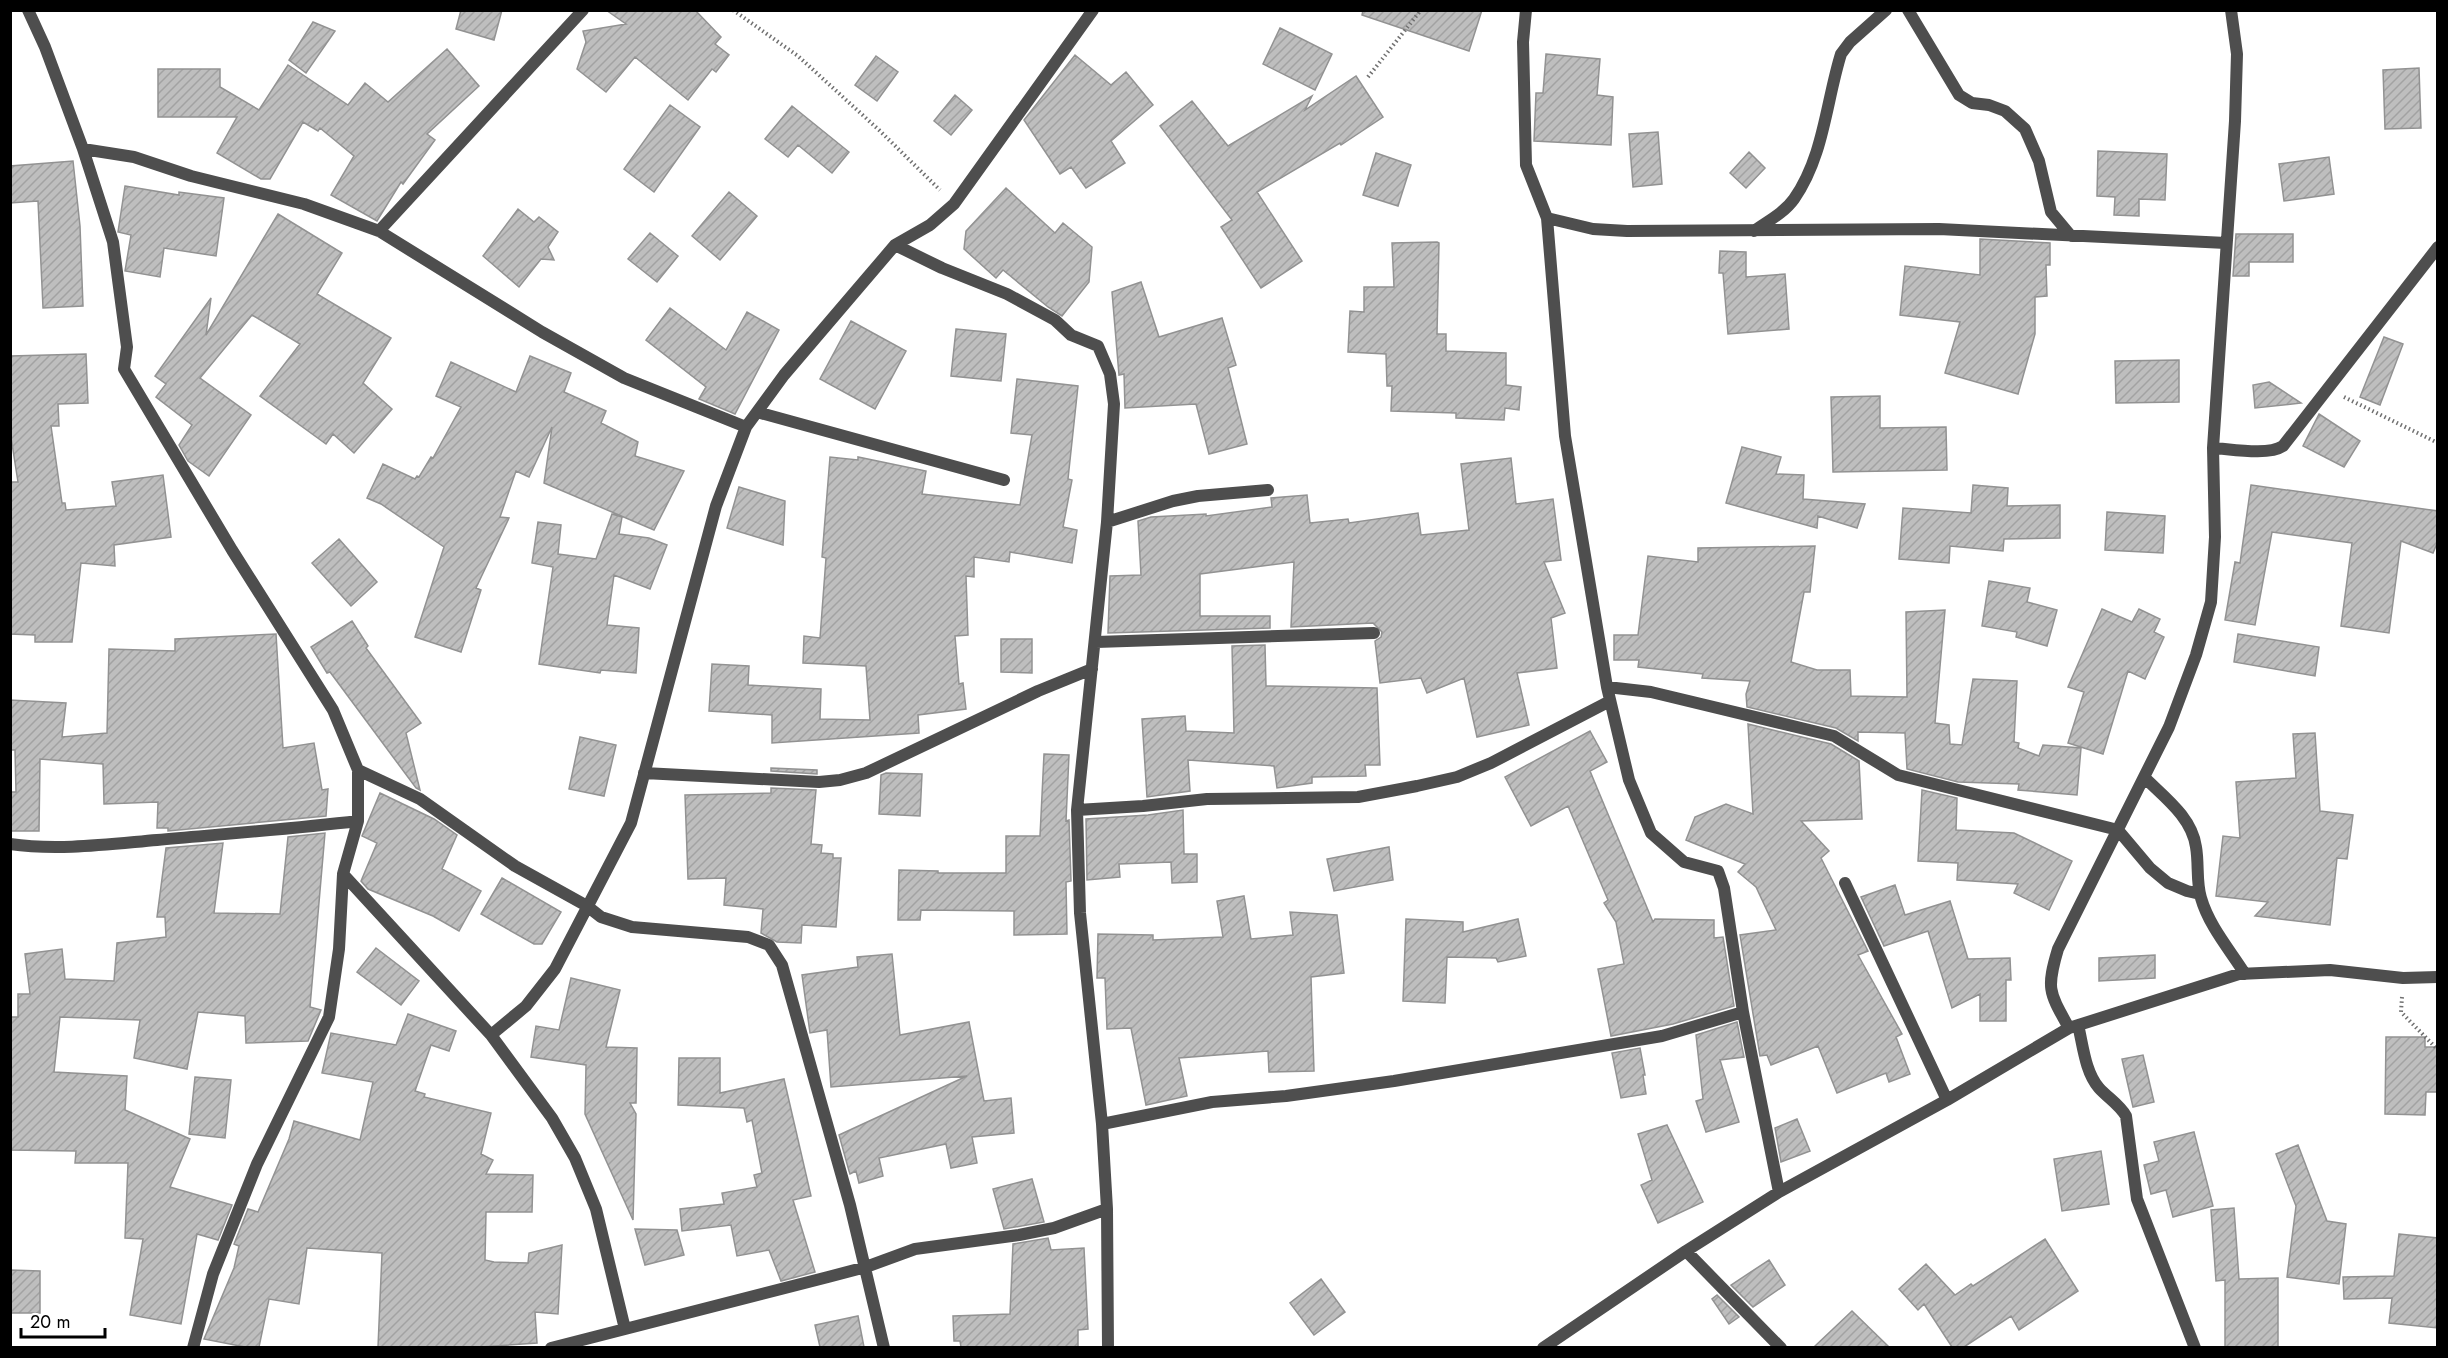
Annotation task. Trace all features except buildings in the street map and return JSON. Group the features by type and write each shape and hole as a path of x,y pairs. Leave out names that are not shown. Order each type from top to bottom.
{"street":[{"path":"28,10 45,47 83,149 113,242 127,347 124,369 232,550 333,710 358,770 358,821 343,874 339,949 329,1017 257,1164 213,1274 193,1347"},
{"path":"380,231 583,10"},
{"path":"491,1035 526,1006 555,969 631,823 716,507 746,427 784,375 896,245 930,225 954,204 1093,10"},
{"path":"1526,10 1523,42 1526,165 1546,218 1565,436 1607,687 1629,780 1651,833 1684,862 1718,871 1724,888 1743,1012 1779,1192"},
{"path":"1754,231 1781,212 1794,199 1816,154 1841,54 1850,42 1886,10"},
{"path":"1908,10 1959,95 1972,103 1989,105 2006,111 2025,129 2039,161 2051,212 2071,236"},
{"path":"2195,1347 2137,1199 2126,1116 2120,1106 2098,1087 2089,1071 2073,1026 2052,997 2051,974 2058,949 2169,727 2196,655 2211,602 2215,537 2213,448 2235,121 2237,54 2231,10"},
{"path":"83,149 134,157 190,176 304,204 380,231 542,332 624,378 746,427"},
{"path":"1546,218 1604,230 1939,229 2226,243"},
{"path":"896,245 942,268 1007,294 1055,320 1071,335 1098,346 1110,374 1114,404 1107,522 1077,810 1080,913 1102,1124 1107,1209 1108,1347"},
{"path":"2213,448 2264,451 2278,449 2298,428 2438,247"},
{"path":"757,412 1004,480"},
{"path":"1107,522 1173,501 1198,496 1268,490"},
{"path":"1096,642 1374,633"},
{"path":"644,773 819,782 840,780 866,773 1092,669"},
{"path":"1607,687 1651,692 1834,736 1898,775 2118,830 2150,868 2168,883 2200,894"},
{"path":"1077,810 1143,806 1207,798 1358,797 1417,786 1457,777 1491,763 1611,701"},
{"path":"358,770 420,799 514,866 587,906 601,917 632,927 748,937 769,945 782,965 866,1267 884,1347"},
{"path":"2144,777 2170,802 2190,827 2196,846 2200,894 2208,917 2245,974"},
{"path":"10,844 62,846 285,830 358,821"},
{"path":"343,874 491,1035 552,1118 575,1158 596,1209 625,1329"},
{"path":"1845,883 1947,1100"},
{"path":"1543,1347 1779,1192 1947,1100 2073,1026 2245,974 2330,970 2403,978 2438,977"},
{"path":"1102,1124 1212,1102 1286,1096 1394,1081 1662,1036 1743,1012"},
{"path":"551,1347 866,1267 915,1249 1054,1228 1107,1209"},
{"path":"1686,1251 1781,1347"}],"path":[{"path":"733,10 798,56 879,130 954,204"},
{"path":"1368,77 1421,10"},
{"path":"2327,388 2438,443"},
{"path":"2403,978 2401,1012 2438,1050"}]}
